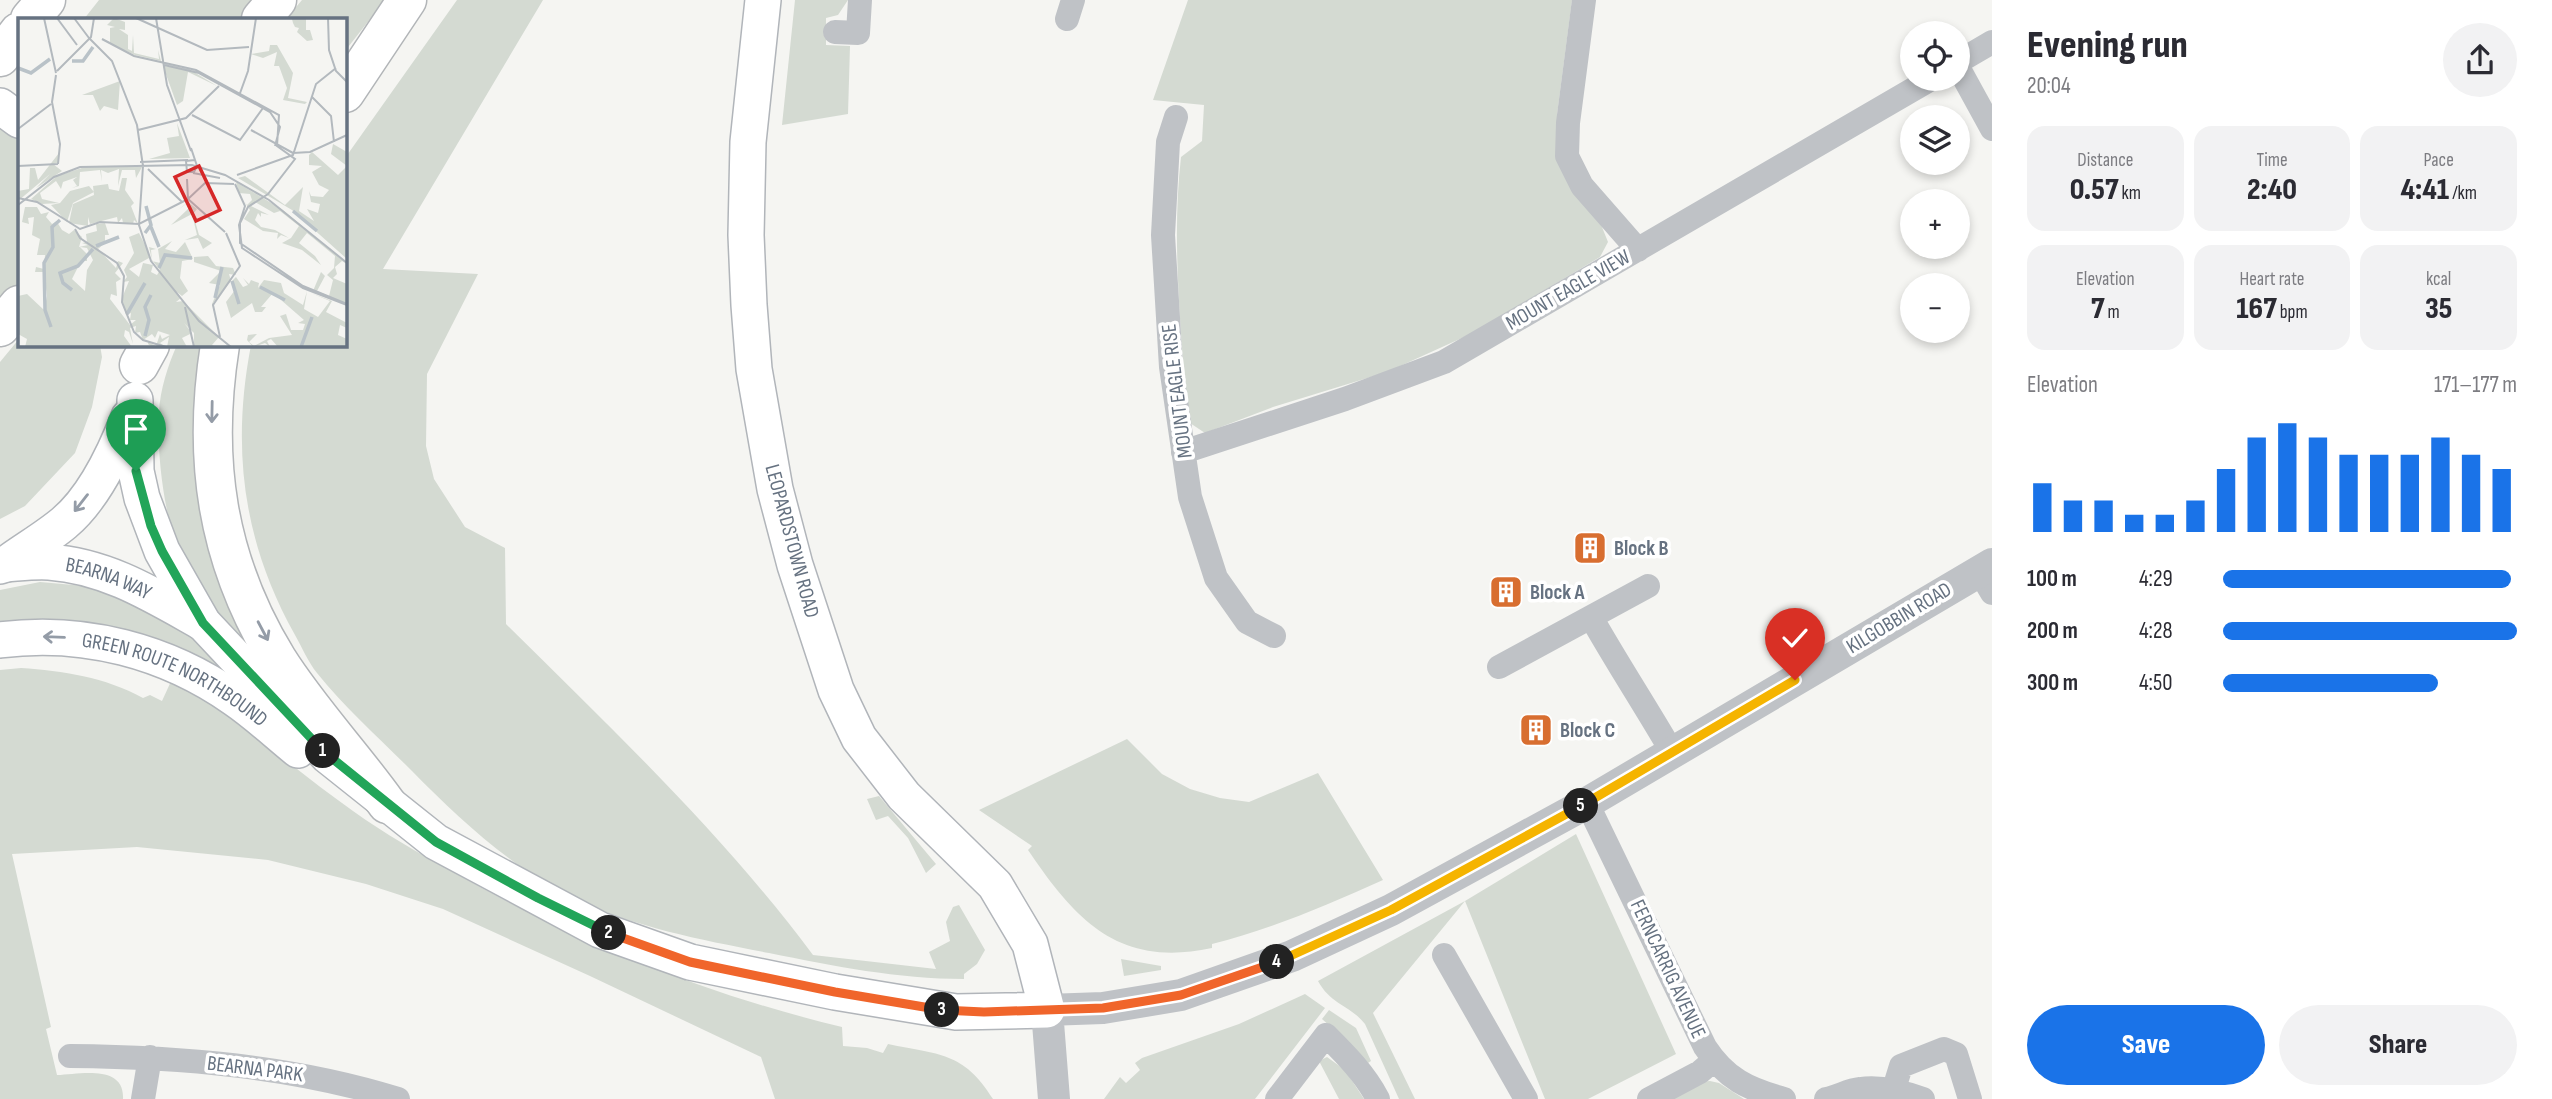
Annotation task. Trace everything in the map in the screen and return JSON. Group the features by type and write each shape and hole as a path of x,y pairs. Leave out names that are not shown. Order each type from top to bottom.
{"highway":[{"path":"31,18 46,0"},
{"path":"262,18 277,0"},
{"path":"346,71 404,0"},
{"path":"346,91 404,0"},
{"path":"0,57 18,33"},
{"path":"0,327 18,305"},
{"path":"219,346 212,389 211,450 214,485 234,569 278,659 387,804"}],"main road":[{"name":"LEOPARDSTOWN ROAD","path":"763,0 748,142 746,234 749,305 754,369 775,489 795,565 831,678 859,738 904,796 995,885 1030,944 1047,1010"},
{"path":"0,106 18,119"},
{"name":"BEARNA WAY","path":"141,363 136,471 142,498 162,551 203,623 328,756 436,842 600,930 690,962 835,992 943,1010 1047,1010"},
{"path":"3,565 65,522 114,455 141,363"},
{"name":"BEARNA WAY","path":"3,565 48,562 107,573 132,583 203,623"},
{"name":"GREEN ROUTE NORTHBOUND","path":"0,639 58,637 99,641 167,661 234,699 386,817 436,842"}],"street":[{"path":"835,32 858,33 860,0"},
{"path":"1584,0 1568,123 1567,156 1582,186 1638,250"},
{"path":"1970,57 1992,42"},
{"path":"1970,88 1992,130"},
{"name":"MOUNT EAGLE VIEW","path":"1183,452 1345,399 1444,362 1910,91"},
{"name":"MOUNT EAGLE RISE","path":"1176,117 1168,142 1163,235 1171,367 1189,497 1216,578 1247,622 1274,636"},
{"name":"KILGOBBIN ROAD","path":"1047,1010 1103,1008 1181,995 1293,956 1391,910 1587,803 1672,752 1988,576"},
{"path":"1499,667 1648,586"},
{"path":"1591,617 1672,752"},
{"name":"FERNCARRIG AVENUE","path":"1587,803 1705,1047 1723,1072 1741,1084 1784,1099"},
{"path":"1444,955 1526,1099"},
{"path":"1047,1010 1054,1099"},
{"path":"1277,1099 1326,1035 1370,1084 1378,1099"},
{"path":"1893,1092 1901,1066 1944,1049 1956,1054 1970,1099"},
{"name":"BEARNA PARK","path":"70,1056 150,1057 310,1076 398,1099"},
{"path":"143,1099 150,1057"},
{"path":"1649,1099 1700,1072 1714,1060"},
{"path":"1826,1099 1857,1089 1893,1092 1923,1099"}],"shaded area":[{"path":"99,0 258,0 243,18 85,18"},
{"path":"302,0 385,0 346,50 346,18 287,18"},
{"path":"457,0 543,0 383,269 478,274 427,374 426,446 434,479 465,527 505,548 506,624 705,825 813,955 936,969 929,952 950,941 946,922 953,907 959,905 985,950 977,964 964,974 964,979 866,971 719,943 622,918 575,899 530,873 488,842 363,723 317,673 277,600 263,565 246,494 242,421 251,346 346,346 346,157"},
{"path":"795,0 848,0 838,15 826,18 826,45 850,46 848,114 782,125"},
{"path":"1188,0 1572,0 1557,115 1608,242 1600,257 1473,333 1387,372 1273,407 1205,433 1187,421 1178,289 1177,223 1181,157 1202,141 1204,105 1153,100"},
{"path":"18,105 18,284 0,306 0,129"},
{"path":"18,340 18,346 100,346 102,357 92,407 75,453 25,506 0,519 0,362"},
{"path":"177,346 212,346 206,371 270,671 208,607 192,583 176,545 165,500 159,454 160,404"},
{"path":"40,582 85,586 122,594 197,639 233,677 0,632 0,590"},
{"path":"21,668 84,676 143,698 150,695 162,701 173,677 193,687 312,781 365,819 499,897 594,943 691,982 791,1014 842,1027 843,1046 867,1048 883,1053 888,1044 948,1058 971,1072 993,1099 775,1099 761,1057 443,909 366,884 268,860 137,847 12,854 51,1027 46,1029 57,1075 99,1073 109,1076 117,1080 122,1088 123,1099 0,1099 0,670"},
{"path":"1127,739 1162,774 1190,789 1220,798 1249,802 1318,773 1383,880 1278,924 1212,944 1212,948 1179,952 1151,951 1126,945 1103,933 1064,898 1028,850 1032,846 979,810"},
{"path":"879,796 936,864 926,873 908,838 888,816 876,820 867,799"},
{"path":"1576,834 1676,1054 1588,1099 1545,1099 1465,901"},
{"path":"1465,901 1373,1013 1415,1099 1399,1099 1365,1024 1329,995 1318,981"},
{"path":"1121,959 1161,966 1161,970 1124,976"},
{"path":"1305,994 1325,1008 1255,1099 1104,1099 1120,1077 1126,1083 1140,1070 1135,1063 1142,1058 1239,1024"},
{"path":"1329,1010 1356,1028 1371,1061 1368,1063 1322,1019"},
{"path":"1327,1057 1345,1070 1364,1099 1339,1099 1319,1061"},
{"path":"1698,1082 1719,1083 1744,1099 1664,1099"}],"place":[{"name":"Block B","path":"1590,548"},
{"name":"Block A","path":"1506,592"},
{"name":"Block C","path":"1536,730"}],"route":[{"path":"136,471 151,526 162,551 203,623 328,756 436,842 600,930 690,962 835,992 956,1012 1103,1008 1181,995 1293,956 1391,910 1587,803 1795,680"}]}
